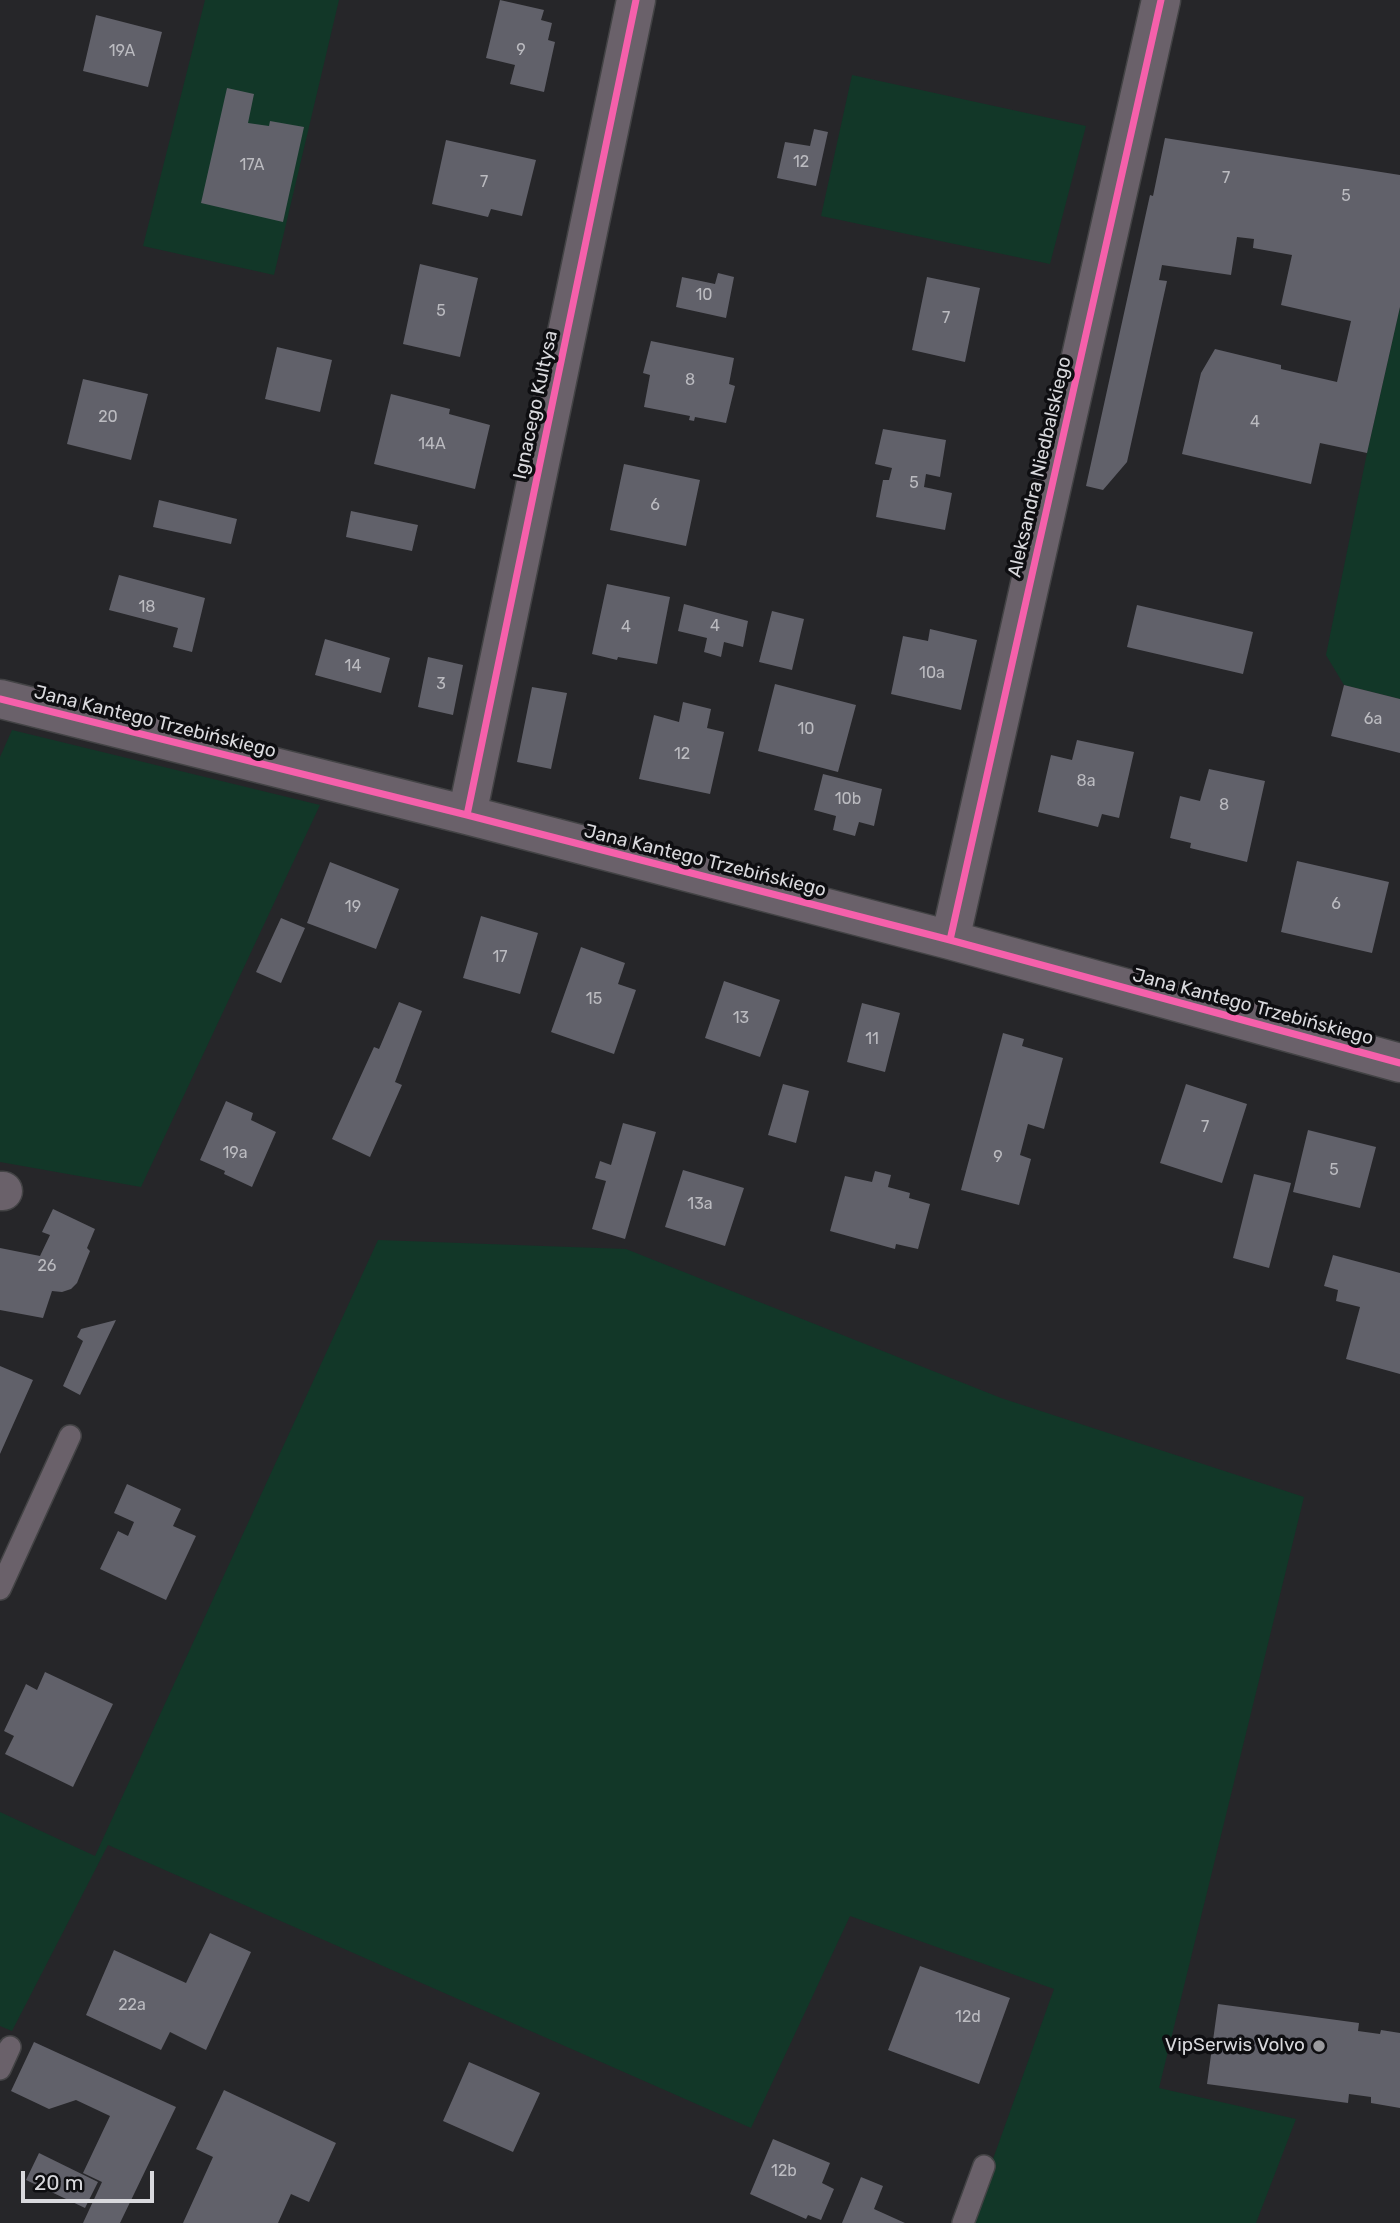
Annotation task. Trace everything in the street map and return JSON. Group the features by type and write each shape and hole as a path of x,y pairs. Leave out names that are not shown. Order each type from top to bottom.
{"street":[{"name":"Ignacego Kultysa","path":"467,815 636,0"},
{"name":"Aleksandra Niedbalskiego","path":"950,940 1161,0"},
{"name":"Jana Kantego Trzebińskiego","path":"0,699 467,815 950,940 1400,1063"}],"lane":[{"path":"0,1589 70,1436"},
{"path":"0,2069 10,2047"},
{"path":"963,2223 984,2166"}],"green space":[{"path":"205,0 339,0 274,275 143,246"},
{"path":"852,75 1086,126 1050,264 821,216"},
{"path":"1400,307 1400,699 1344,685 1326,655"},
{"path":"12,730 320,805 141,1187 0,1162 0,757"},
{"path":"378,1240 626,1249 1001,1398 1304,1497 1159,2088 1296,2119 1256,2223 970,2223 1054,1989 850,1916 751,2128 108,1845 12,2031 0,2026 0,1812 95,1856"}],"building":[{"path":"500,0 544,10 541,20 552,23 548,40 555,42 544,92 510,84 515,65 486,58"},
{"path":"96,15 162,32 148,87 83,71"},
{"path":"227,88 254,94 248,123 269,126 270,121 304,127 283,222 201,203"},
{"path":"814,129 828,132 816,186 777,178 785,142 810,146"},
{"path":"1165,138 1400,175 1400,307 1367,453 1320,443 1311,484 1182,454 1201,373 1215,349 1337,382 1351,321 1281,305 1292,255 1253,248 1254,239 1237,237 1231,275 1162,265 1159,280 1167,281 1127,462 1103,490 1086,486"},
{"path":"446,140 536,160 522,216 491,209 488,217 432,204"},
{"path":"420,264 478,278 460,357 403,344"},
{"path":"718,273 734,277 726,318 676,307 682,277 715,284"},
{"path":"927,277 980,288 965,362 912,350"},
{"path":"651,341 734,358 729,384 735,386 726,423 695,417 694,421 689,420 690,416 644,407 650,375 643,373"},
{"path":"277,347 332,360 320,412 265,399"},
{"path":"83,379 148,394 131,460 67,444"},
{"path":"391,394 450,409 449,414 490,425 475,489 374,464"},
{"path":"883,429 946,440 940,477 926,474 924,487 952,493 945,530 876,517 883,480 889,480 892,468 875,464"},
{"path":"624,464 700,480 686,546 610,530"},
{"path":"159,500 237,519 231,544 153,527"},
{"path":"351,511 418,525 412,551 346,537"},
{"path":"119,575 205,598 192,652 173,647 178,628 109,610"},
{"path":"607,584 670,597 657,664 618,657 617,660 592,654"},
{"path":"684,604 748,621 743,647 724,642 721,657 704,652 707,638 678,631"},
{"path":"1137,605 1253,632 1243,674 1127,647"},
{"path":"772,611 804,619 792,670 759,662"},
{"path":"930,629 977,640 961,710 891,694 903,636 928,641"},
{"path":"325,639 390,658 381,693 315,675"},
{"path":"428,657 463,665 453,715 418,707"},
{"path":"775,684 856,705 838,772 758,751"},
{"path":"1344,685 1400,699 1400,753 1331,736"},
{"path":"532,687 567,693 551,769 517,762"},
{"path":"683,702 711,709 707,728 724,732 710,794 639,779 654,715 679,722"},
{"path":"1077,740 1134,752 1119,818 1102,814 1098,827 1038,812 1051,755 1072,760"},
{"path":"1209,769 1265,781 1247,862 1190,848 1191,843 1170,838 1180,796 1200,801"},
{"path":"823,774 882,789 874,826 859,822 855,836 833,830 836,816 814,810"},
{"path":"1297,861 1389,882 1372,953 1281,932"},
{"path":"330,862 399,889 376,949 307,923"},
{"path":"481,916 538,933 520,994 463,978"},
{"path":"281,918 305,928 281,983 256,972"},
{"path":"581,947 625,963 618,984 636,990 614,1054 551,1032"},
{"path":"724,981 780,1000 760,1057 705,1038"},
{"path":"399,1002 422,1011 395,1082 402,1085 370,1157 332,1139 374,1047 379,1049"},
{"path":"862,1003 900,1013 885,1072 847,1062"},
{"path":"1003,1033 1024,1039 1022,1046 1063,1058 1044,1129 1028,1124 1020,1155 1031,1159 1019,1205 961,1190"},
{"path":"783,1084 809,1091 796,1143 768,1135"},
{"path":"1186,1084 1247,1104 1222,1183 1160,1163"},
{"path":"226,1101 253,1113 251,1120 276,1132 252,1187 200,1160"},
{"path":"623,1123 656,1132 625,1239 592,1229 606,1181 595,1178 600,1161 611,1165"},
{"path":"1308,1130 1376,1147 1360,1208 1293,1192"},
{"path":"683,1170 744,1188 725,1246 665,1227"},
{"path":"875,1171 891,1175 888,1187 910,1193 909,1198 930,1204 918,1249 896,1244 895,1249 830,1231 845,1176 872,1182"},
{"path":"1254,1174 1291,1183 1269,1268 1233,1258"},
{"path":"53,1209 95,1229 87,1248 90,1251 77,1283 62,1292 52,1291 43,1318 0,1310 0,1248 40,1256 50,1235 42,1232"},
{"path":"1333,1255 1400,1273 1400,1374 1346,1359 1360,1307 1336,1301 1338,1290 1324,1286"},
{"path":"116,1320 80,1395 63,1386 83,1341 77,1337 81,1329"},
{"path":"0,1366 33,1380 0,1454"},
{"path":"127,1484 181,1509 173,1526 196,1536 166,1600 100,1569 118,1531 128,1536 134,1522 114,1513"},
{"path":"45,1672 113,1704 73,1787 5,1754 14,1736 4,1731 26,1684 37,1690"},
{"path":"210,1933 251,1952 206,2050 170,2032 161,2050 86,2015 114,1950 186,1983"},
{"path":"920,1966 1010,1998 979,2084 888,2050"},
{"path":"1218,2004 1359,2023 1358,2031 1400,2033 1400,2108 1371,2103 1371,2097 1349,2094 1348,2103 1207,2084"},
{"path":"34,2042 176,2107 120,2223 83,2223 102,2182 83,2173 110,2116 76,2100 49,2109 11,2091"},
{"path":"469,2062 540,2093 513,2152 443,2121"},
{"path":"224,2090 336,2143 309,2202 291,2194 278,2223 183,2223 213,2157 196,2149"},
{"path":"773,2139 830,2163 822,2183 834,2189 821,2220 808,2215 806,2219 750,2194"},
{"path":"39,2153 98,2182 85,2208 26,2180"},
{"path":"861,2177 883,2186 874,2209 905,2223 842,2223"}],"cycle path":[{"path":"467,815 636,0"},
{"path":"950,940 1161,0"},
{"path":"0,699 467,815 950,940 1400,1063"}],"place":[{"name":"VipSerwis Volvo","path":"1319,2046"}]}
